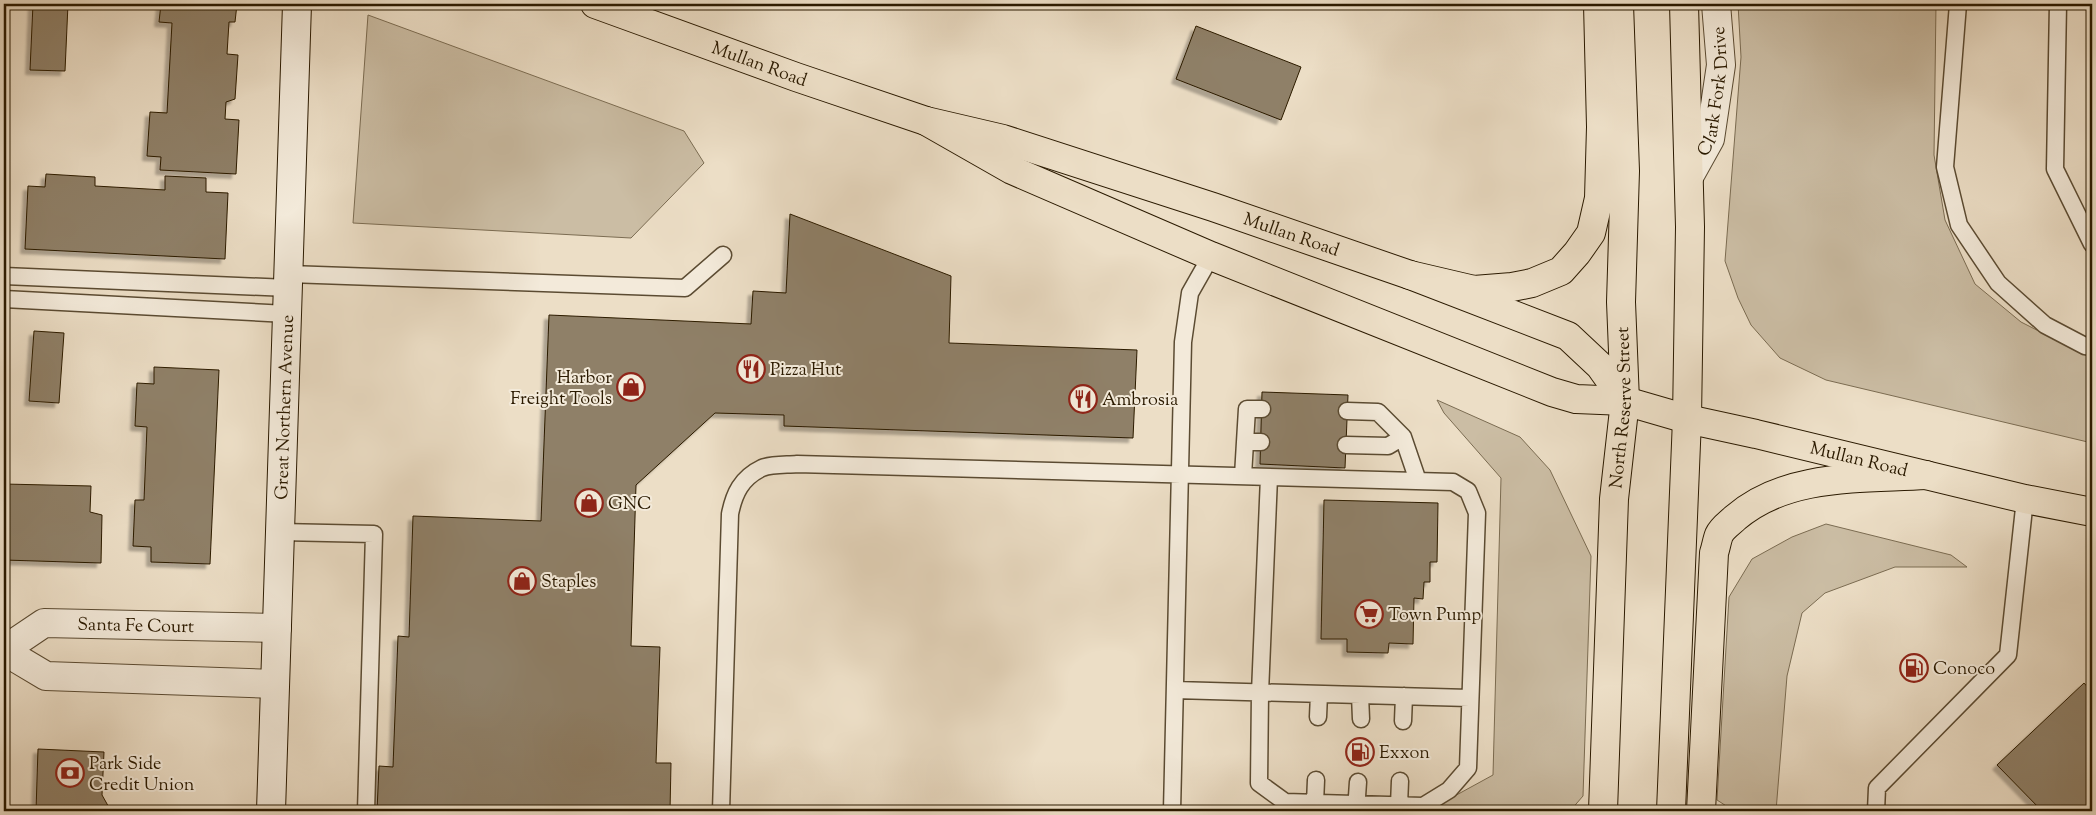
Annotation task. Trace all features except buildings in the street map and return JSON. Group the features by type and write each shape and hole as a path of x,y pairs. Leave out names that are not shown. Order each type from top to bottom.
{"main road":[{"name":"Mullan Road","path":"595,4 796,77 926,121 1003,138 1410,275 1568,336 1600,366 1625,401"},
{"path":"1410,275 1474,290 1512,288 1532,283 1561,271 1591,234 1599,198 1598,4"},
{"name":"North Reserve Street","path":"1603,811 1614,499 1625,401 1621,302 1625,171 1619,4"},
{"path":"1671,811 1687,419 1690,175 1684,4"},
{"name":"Mullan Road","path":"926,121 1012,170 1211,256 1552,392 1576,399 1625,401 1687,419 1729,427 2025,499 2092,512"},
{"path":"1701,811 1714,553 1720,533 1742,513 1766,498 1792,487 1830,481 1926,475"}],"street":[{"name":"Great Northern Avenue","path":"271,811 297,4"},
{"name":"Clark Fork Drive","path":"1690,175 1710,139 1720,64 1716,4"},
{"name":"Santa Fe Court","path":"275,684 46,676 4,651 44,623 277,628"}],"lane":[{"path":"1958,4 1944,167 1959,225 1998,282 2012,295 2045,325 2092,348"},
{"path":"2058,4 2055,169 2092,244"},
{"path":"4,299 288,292 685,288 723,254"},
{"path":"1172,811 1185,323 1190,293 1211,256"},
{"path":"4,276 288,292"},
{"path":"1243,476 1253,442 1247,409 1262,409"},
{"path":"1347,411 1378,412 1403,437 1418,481"},
{"path":"1346,446 1388,446 1403,437"},
{"path":"721,811 730,514 734,495 745,481 763,467 797,464 1180,473 1453,482 1468,491 1477,513 1468,768 1449,790 1423,806 1399,805 1356,808 1315,802 1285,802 1259,784 1260,692 1269,476"},
{"path":"1876,811 1877,788 2008,655 2025,499"},
{"path":"280,532 374,534 366,811"},
{"path":"1174,690 1469,698"},
{"path":"1318,717 1319,694"},
{"path":"1360,696 1361,718"},
{"path":"1403,720 1404,696"},
{"path":"1315,802 1316,780"},
{"path":"1399,805 1400,781"},
{"path":"1356,808 1358,782"}],"shaded area":[{"path":"1738,4 1936,4 1934,155 1945,220 1975,284 2021,322 2080,352 2092,356 2092,443 1826,380 1780,358 1751,325 1738,298 1725,261 1741,57"},
{"path":"368,15 684,131 704,163 631,238 353,223"},
{"path":"1437,400 1520,437 1550,470 1591,556 1583,796 1570,811 1439,811 1440,804 1493,775 1501,478 1444,413"},
{"path":"1826,524 1951,555 1967,567 1895,567 1825,593 1802,613 1787,676 1776,811 1734,811 1717,800 1729,597 1752,559 1792,537"}],"place":[{"name":"Pizza Hut","path":"751,369"},
{"name":"Harbor Freight Tools","path":"631,387"},
{"name":"Ambrosia","path":"1083,399"},
{"name":"GNC","path":"589,503"},
{"name":"Staples","path":"522,581"},
{"name":"Town Pump","path":"1369,614"},
{"name":"Conoco","path":"1914,668"},
{"name":"Exxon","path":"1360,752"},
{"name":"Park Side Credit Union","path":"70,773"}]}
